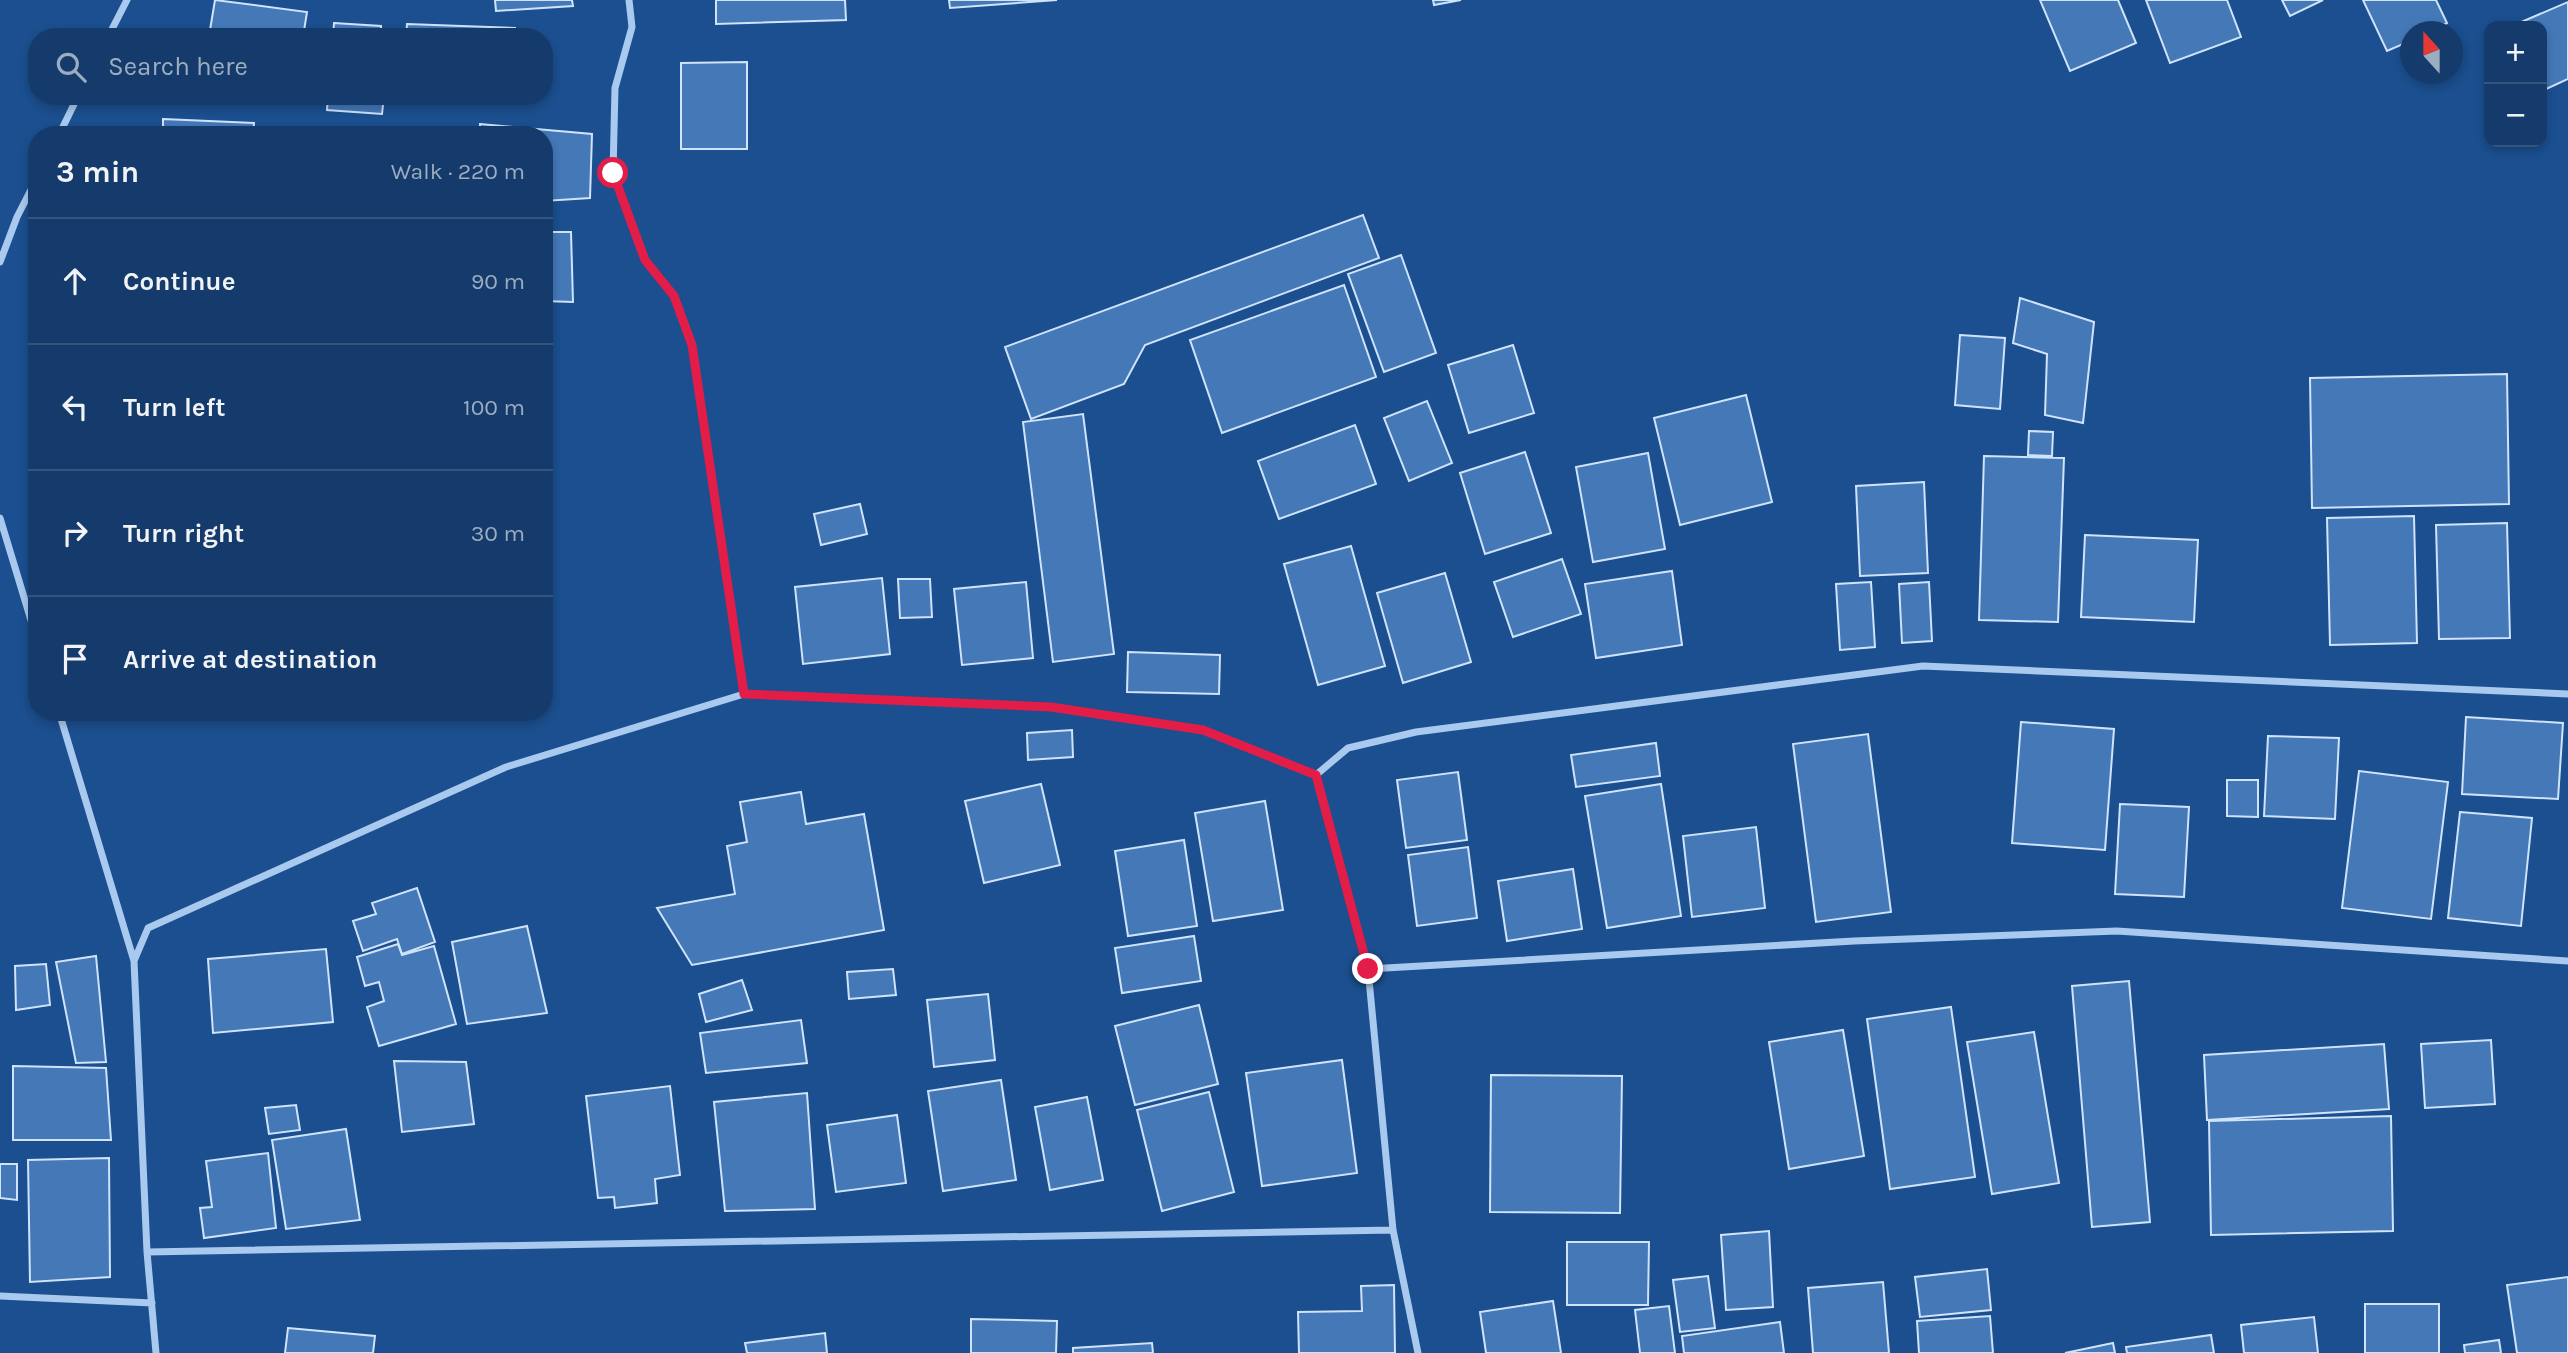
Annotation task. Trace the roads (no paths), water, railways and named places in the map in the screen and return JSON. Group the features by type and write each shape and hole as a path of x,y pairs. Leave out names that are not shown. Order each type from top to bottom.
{"street":[{"path":"113,28 127,0"},
{"path":"629,0 632,27 615,88 613,173 645,260 674,296 692,345 744,694"},
{"path":"63,126 74,105"},
{"path":"0,262 28,196"},
{"path":"0,518 28,610"},
{"path":"1316,775 1348,748 1416,732 1923,666 2568,694"},
{"path":"134,961 148,928 506,767 744,694 1051,707 1203,730 1316,775"},
{"path":"62,721 134,961 147,1252 156,1353"},
{"path":"1316,775 1368,969 1393,1230 1418,1353"},
{"path":"1368,969 1854,940 2117,931 2568,961"},
{"path":"147,1252 1393,1230"},
{"path":"0,1296 152,1303"}]}
